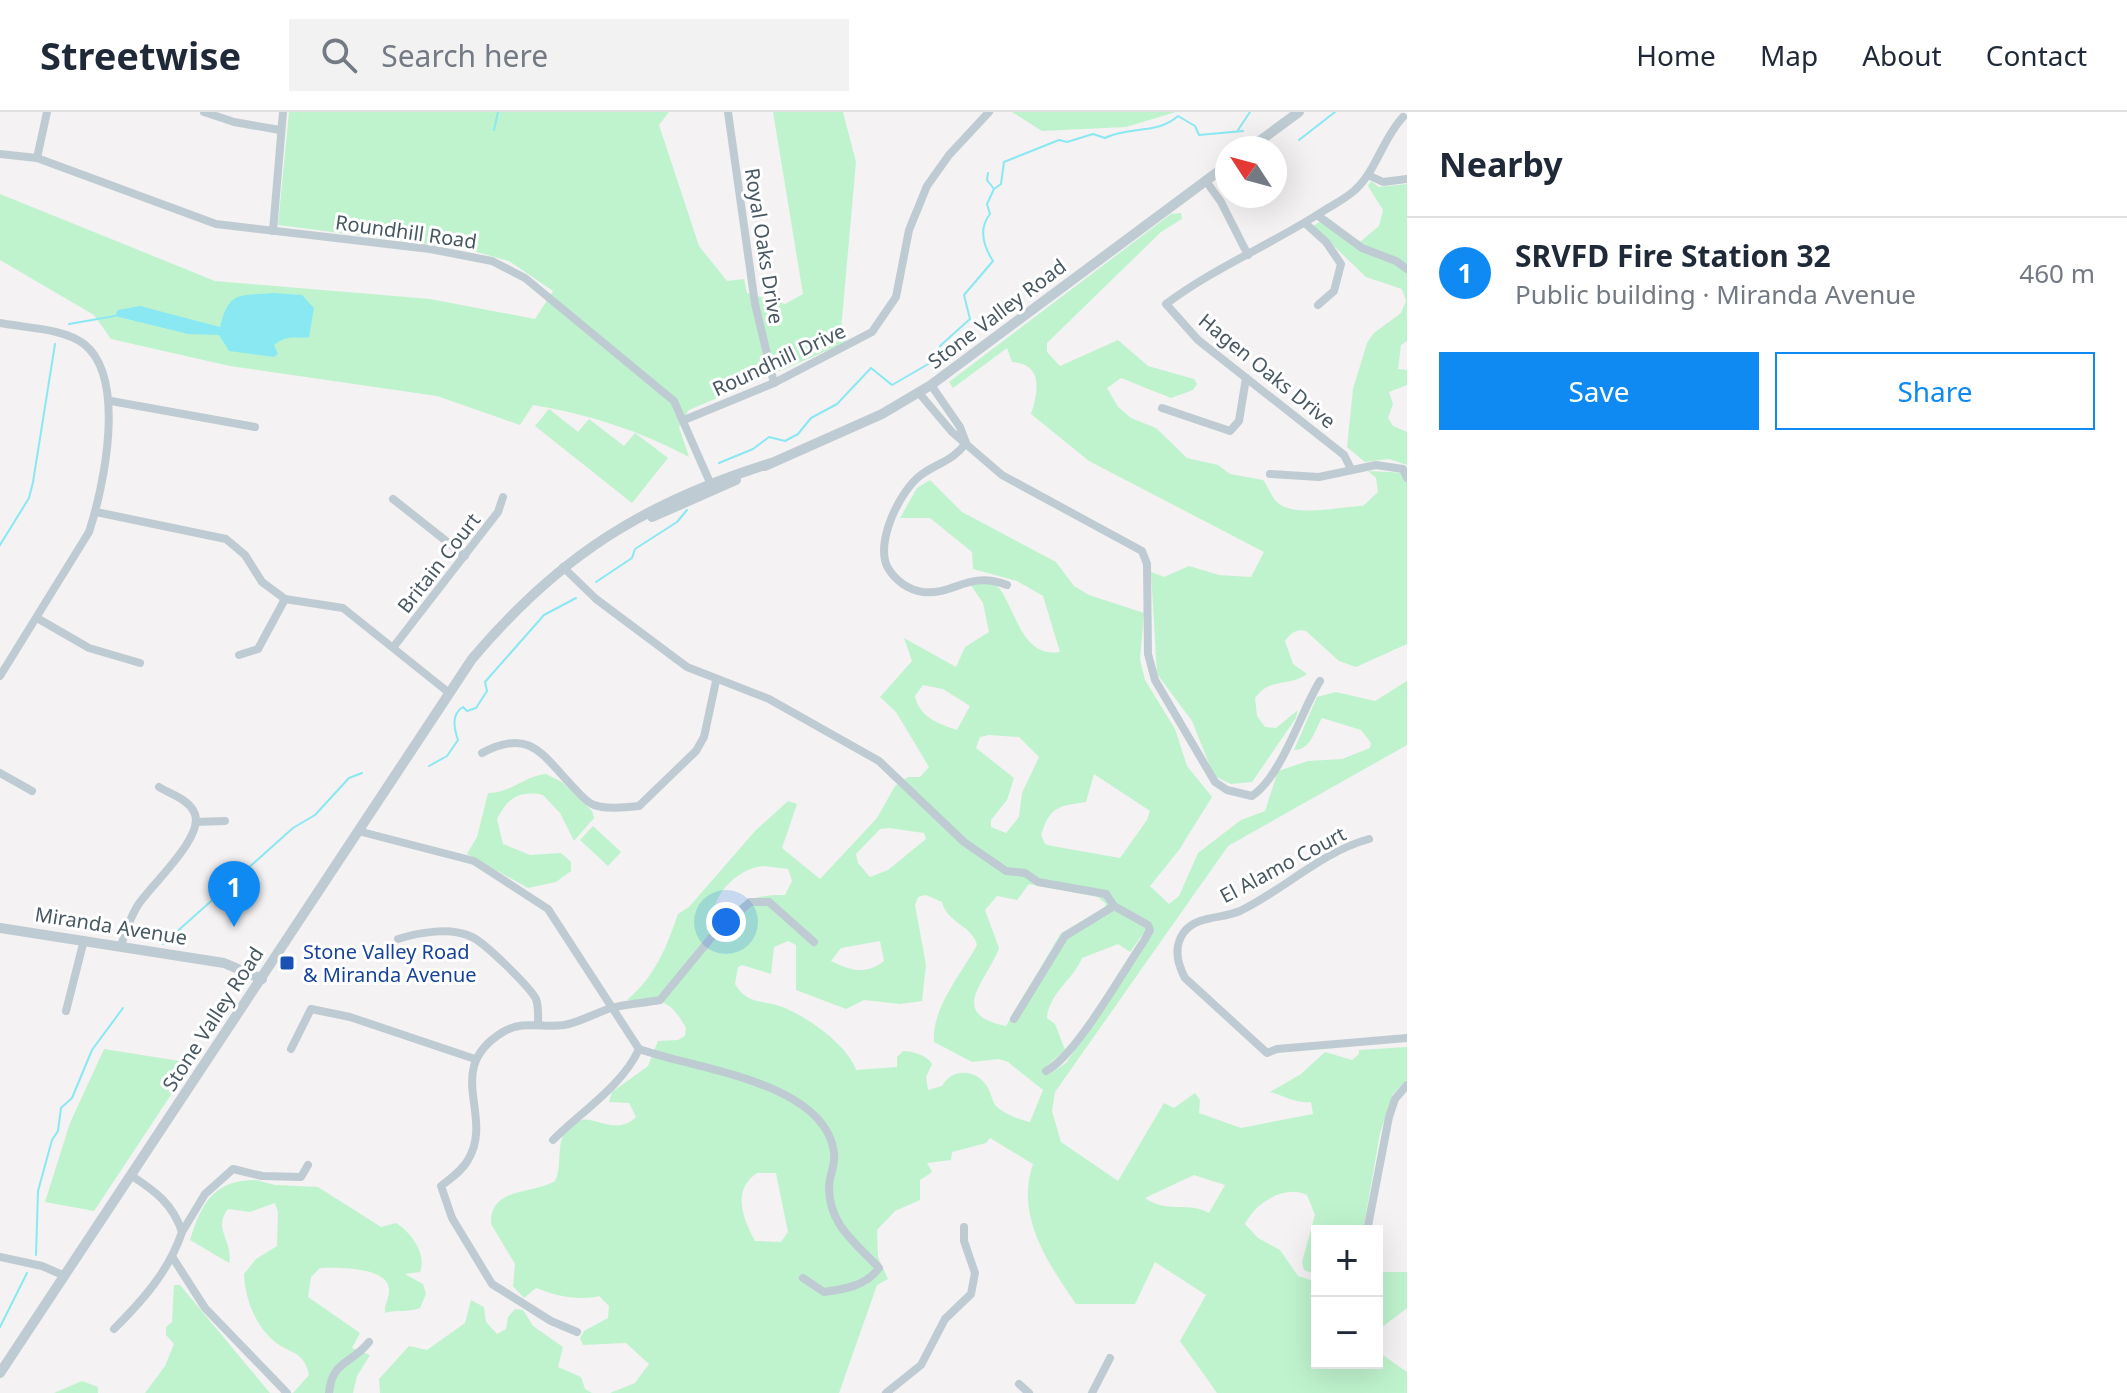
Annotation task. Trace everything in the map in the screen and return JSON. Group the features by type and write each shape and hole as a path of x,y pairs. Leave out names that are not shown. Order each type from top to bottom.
{"street":[{"path":"37,158 47,112"},
{"path":"204,112 234,122 280,130"},
{"path":"273,231 283,112"},
{"name":"Royal Oaks Drive","path":"728,112 755,304 774,383"},
{"name":"Roundhill Drive","path":"684,420 774,383 862,340 881,323 896,297 909,230 927,186 949,155 989,112"},
{"path":"1266,136 1299,112"},
{"name":"Hagen Oaks Drive","path":"1351,469 1344,455 1198,340 1166,304 1194,283 1305,223 1354,191 1368,175 1383,141 1403,117"},
{"name":"Roundhill Road","path":"0,154 37,158 216,224 430,249 499,263 525,278 674,401 712,486"},
{"name":"Stone Valley Road","path":"0,1373 448,692 497,629 563,567 589,548 712,486 831,438 919,393 1215,174"},
{"path":"1368,175 1383,182 1407,179"},
{"path":"1206,181 1221,202 1248,255"},
{"path":"1317,215 1362,248 1396,261 1407,269"},
{"path":"1305,223 1326,242 1341,264 1334,291 1318,305"},
{"path":"0,323 53,332 83,344 104,368 111,401 96,512 89,532 0,676"},
{"path":"1162,408 1230,431 1239,421 1246,378"},
{"path":"931,385 960,427 966,443"},
{"path":"919,393 966,443 1002,475 1142,551 1147,564 1149,666 1205,770 1227,790 1252,796 1265,785 1297,732 1320,681"},
{"path":"111,401 255,427"},
{"path":"966,443 949,461 921,474 914,482 882,540 885,563 901,583 922,592 980,578 1007,585"},
{"path":"1270,474 1319,477 1376,465 1406,472"},
{"name":"Britain Court","path":"395,645 498,512 503,497"},
{"path":"393,499 465,556"},
{"path":"96,512 226,539 245,555 262,582 285,599 343,608 395,645 448,692"},
{"path":"563,567 596,599 687,667 716,681 769,699 879,761 964,842 1006,871 1025,873 1038,882 1106,894 1114,906 1148,925 1150,930 1060,1062 1046,1071"},
{"path":"239,655 258,649 285,599"},
{"path":"37,618 89,648 140,663"},
{"path":"482,753 503,742 524,741 595,806 639,806 696,751 704,737 716,681"},
{"path":"0,773 32,791"},
{"path":"121,945 139,903 174,863 196,822 196,813 186,802 159,787"},
{"path":"196,822 225,821"},
{"path":"358,831 474,861 527,894 553,916 639,1049 743,1077 794,1097 828,1133 835,1153 829,1189 834,1219 879,1268 871,1279 824,1292 803,1278"},
{"name":"El Alamo Court","path":"1369,839 1343,848 1243,909 1203,919 1182,936 1177,955 1185,978 1267,1053 1277,1049 1407,1038"},
{"path":"577,1332 551,1321 492,1284 452,1218 441,1186 468,1161 473,1148 476,1119 470,1083 475,1059 502,1032 524,1025 565,1025 612,1008 660,1000 711,938 750,902 769,902 814,942"},
{"path":"1014,1019 1065,936 1114,906"},
{"name":"Miranda Avenue","path":"0,928 224,963 262,979"},
{"path":"398,939 419,932 442,932 476,938 532,994 538,1007 538,1025"},
{"path":"66,1011 84,940"},
{"path":"291,1049 311,1009 350,1017 475,1059"},
{"path":"553,1140 613,1084 633,1062 639,1049"},
{"path":"1368,1225 1389,1117 1395,1099 1407,1085"},
{"path":"114,1329 144,1299 173,1258 182,1232 205,1194 233,1169 262,1176 301,1177 308,1165"},
{"path":"132,1176 157,1192 169,1205 182,1232"},
{"path":"886,1393 924,1361 940,1325 973,1290 975,1273 965,1248 964,1227"},
{"path":"0,1257 42,1266 65,1276"},
{"path":"173,1258 205,1308 287,1393"},
{"path":"329,1393 331,1376 338,1366 359,1354 369,1342"},
{"path":"1092,1393 1110,1358"},
{"path":"1019,1384 1029,1393"}],"green space":[{"path":"289,112 669,112 659,125 699,246 727,281 744,279 747,293 785,304 803,294 773,112 843,112 856,162 841,330 847,342 689,410 679,427 689,457 633,431 554,409 533,405 520,425 437,396 230,366 111,339 94,315 0,260 0,194 215,281 430,299 535,319 553,291 509,261 466,249 278,225"},
{"path":"1012,112 1176,112 1126,127 1042,131"},
{"path":"1371,181 1379,187 1407,184 1407,341 1401,345 1398,369 1407,370 1407,385 1389,392 1393,404 1388,418 1393,426 1407,432 1407,465 1389,459 1365,462 1347,447 1353,389 1367,343 1374,333 1401,313 1406,301 1402,289 1366,277 1313,226 1327,217 1360,242 1379,226 1383,210 1368,186"},
{"path":"1181,213 1182,219 1161,232 1047,343 1047,352 1060,366 1118,340 1148,366 1194,379 1197,384 1193,390 1171,398 1121,378 1107,388 1118,407 1131,418 1156,428 1187,458 1218,465 1230,474 1263,480 1274,499 1283,506 1318,510 1363,506 1378,492 1376,478 1368,471 1407,473 1407,644 1356,667 1339,661 1306,631 1291,634 1285,641 1293,664 1307,674 1267,687 1255,698 1257,716 1265,727 1276,728 1298,710 1296,718 1252,782 1231,784 1214,776 1192,721 1157,674 1151,572 1164,577 1189,566 1219,575 1251,577 1264,552 1089,461 1031,414 1037,388 1034,374 1022,364 1012,362 1007,348 953,388 949,382 1171,214"},
{"path":"549,409 578,432 589,419 624,446 635,433 668,458 632,503 535,426"},
{"path":"930,480 962,512 1056,562 1074,586 1089,595 1144,613 1140,659 1145,680 1175,729 1187,766 1212,797 1179,850 1150,886 1169,904 1179,896 1198,853 1241,820 1265,811 1278,771 1308,761 1342,759 1370,748 1371,743 1361,730 1322,718 1308,743 1294,750 1317,697 1336,692 1375,701 1407,681 1407,745 1228,846 1055,1092 1052,1111 1061,1142 1118,1181 1164,1103 1174,1108 1195,1093 1200,1100 1199,1113 1241,1128 1313,1114 1311,1102 1295,1101 1270,1092 1301,1074 1325,1052 1352,1060 1359,1050 1407,1047 1407,1080 1393,1094 1380,1133 1364,1225 1312,1225 1315,1215 1307,1195 1298,1192 1280,1194 1263,1203 1245,1224 1258,1238 1280,1250 1298,1276 1311,1280 1311,1369 1383,1369 1383,1355 1407,1372 1407,1393 1217,1393 1180,1341 1206,1295 1155,1262 1135,1304 1076,1304 1045,1255 1031,1220 1028,1202 1033,1164 990,1138 986,1143 952,1152 951,1160 927,1163 932,1172 920,1180 920,1200 895,1211 877,1230 878,1257 888,1279 877,1285 839,1393 610,1393 635,1383 649,1364 626,1343 583,1345 580,1338 584,1331 608,1318 609,1306 599,1296 567,1297 536,1288 524,1298 513,1286 515,1264 491,1224 497,1203 505,1197 555,1181 562,1139 571,1125 586,1120 621,1125 636,1117 629,1103 609,1102 612,1092 648,1066 658,1041 678,1040 685,1036 686,1028 680,1017 668,1005 627,1000 653,971 678,914 689,907 755,831 788,801 797,804 782,848 820,879 877,818 895,786 908,777 920,777 929,767 896,712 880,697 912,661 904,638 956,667 965,647 989,632 983,603 970,584 994,584 1000,589 1029,641 1047,652 1060,652 1043,596 1017,581 973,569 972,552 930,518 900,518 917,488","holes":["923,685 943,689 970,706 957,730 931,719 921,709 915,696","980,737 1019,737 1039,757 1022,793 1019,817 1006,833 991,827 991,820 1007,800 1014,778 976,748","1094,774 1150,811 1120,858 1045,844 1041,835 1052,813 1086,802","880,829 924,833 926,839 888,870 870,877 858,863 856,854","753,868 788,869 792,881 785,895 750,900 722,921 712,918 718,899 729,883","1029,884 1098,897 1106,904 1104,909 1061,933 1006,1026 988,1021 974,1005 980,984 999,948 985,910 997,896 1017,900","926,895 942,902 949,915 971,933 977,945 942,1004 934,1030 934,1042 972,1062 999,1059 1008,1062 1043,1090 1030,1122 999,1109 984,1082 972,1074 958,1073 942,1086 928,1090 926,1077 932,1064 915,1053 903,1051 897,1057 897,1067 856,1070 843,1049 821,1029 783,1007 747,997 735,984 738,967 742,965 771,974 774,947 788,941 796,945 796,990 846,1009 864,1000 900,1004 922,1001 926,965 915,905 918,897","1143,934 1152,934 1066,1063 1051,1073 1047,1066 1065,1050 1055,1024 1047,1018 1052,1001 1082,958 1118,944 1130,952","880,941 884,961 865,970 831,961 841,948","757,1173 776,1173 788,1232 781,1242 755,1241 746,1223 742,1204 744,1187","1194,1175 1225,1185 1209,1213 1153,1203 1145,1198"]},
{"path":"546,774 562,782 592,811 594,818 574,841 560,813 543,795 521,795 505,806 497,819 503,844 530,855 561,853 571,862 571,871 556,882 528,888 467,854 477,837 488,793 503,791"},
{"path":"593,826 621,852 608,866 580,840"},
{"path":"104,1049 192,1063 94,1211 45,1202 70,1123"},
{"path":"256,1180 275,1185 318,1187 381,1227 396,1223 412,1238 419,1251 420,1272 405,1274 423,1284 426,1294 420,1308 416,1309 385,1313 389,1288 386,1281 371,1272 320,1268 311,1277 308,1297 360,1333 352,1348 370,1355 357,1376 353,1393 293,1393 309,1375 304,1361 275,1342 252,1311 244,1274 256,1259 277,1246 278,1212 275,1203 250,1212 228,1209 222,1223 229,1249 229,1263 190,1240 199,1215 212,1196 230,1184"},
{"path":"1311,1229 1311,1273 1304,1270 1302,1262"},
{"path":"1383,1272 1407,1272 1407,1308 1383,1326"},
{"path":"174,1285 180,1285 270,1393 145,1393 165,1366 174,1344 166,1335 166,1327 172,1322"},
{"path":"471,1300 484,1307 486,1322 497,1334 506,1329 508,1317 515,1309 523,1310 533,1326 563,1347 558,1367 581,1377 585,1389 592,1393 380,1393 379,1379 409,1346 427,1350 465,1323"},
{"path":"82,1381 98,1387 98,1393 54,1393"}],"water":[{"path":"273,293 302,295 314,308 309,337 280,341 274,345 278,354 274,357 229,351 219,335 188,334 115,316 118,310 140,306 220,327 231,301 243,296"}],"waterway":[{"path":"494,130 498,112"},
{"path":"1238,130 1250,112"},
{"path":"1299,140 1335,112"},
{"path":"719,463 753,449 769,437 785,441 798,434 811,418 837,404 871,368 892,385 930,363 941,345 970,319 964,295 993,261 983,232 990,214 987,204 994,189 1001,184 1004,162 1059,140 1067,142 1093,134 1105,138 1161,126 1178,116 1195,126 1199,135 1243,131"},
{"path":"988,173 987,180 994,189"},
{"path":"69,324 115,316"},
{"path":"0,545 29,498 55,344"},
{"path":"596,582 632,558 635,549 677,522 687,510"},
{"path":"429,766 447,756 458,740 454,722 459,710 463,707 467,711 476,708 487,691 485,682 544,615 576,598"},
{"path":"163,944 293,828 315,815 349,778 362,773"},
{"path":"36,1255 38,1191 52,1140 58,1131 61,1108 72,1098 92,1050 123,1008"},
{"path":"0,1327 27,1273"}],"place":[{"name":"SRVFD Fire Station 32","path":"234,927"},
{"name":"Stone Valley Road & Miranda Avenue","path":"287,963"}]}
